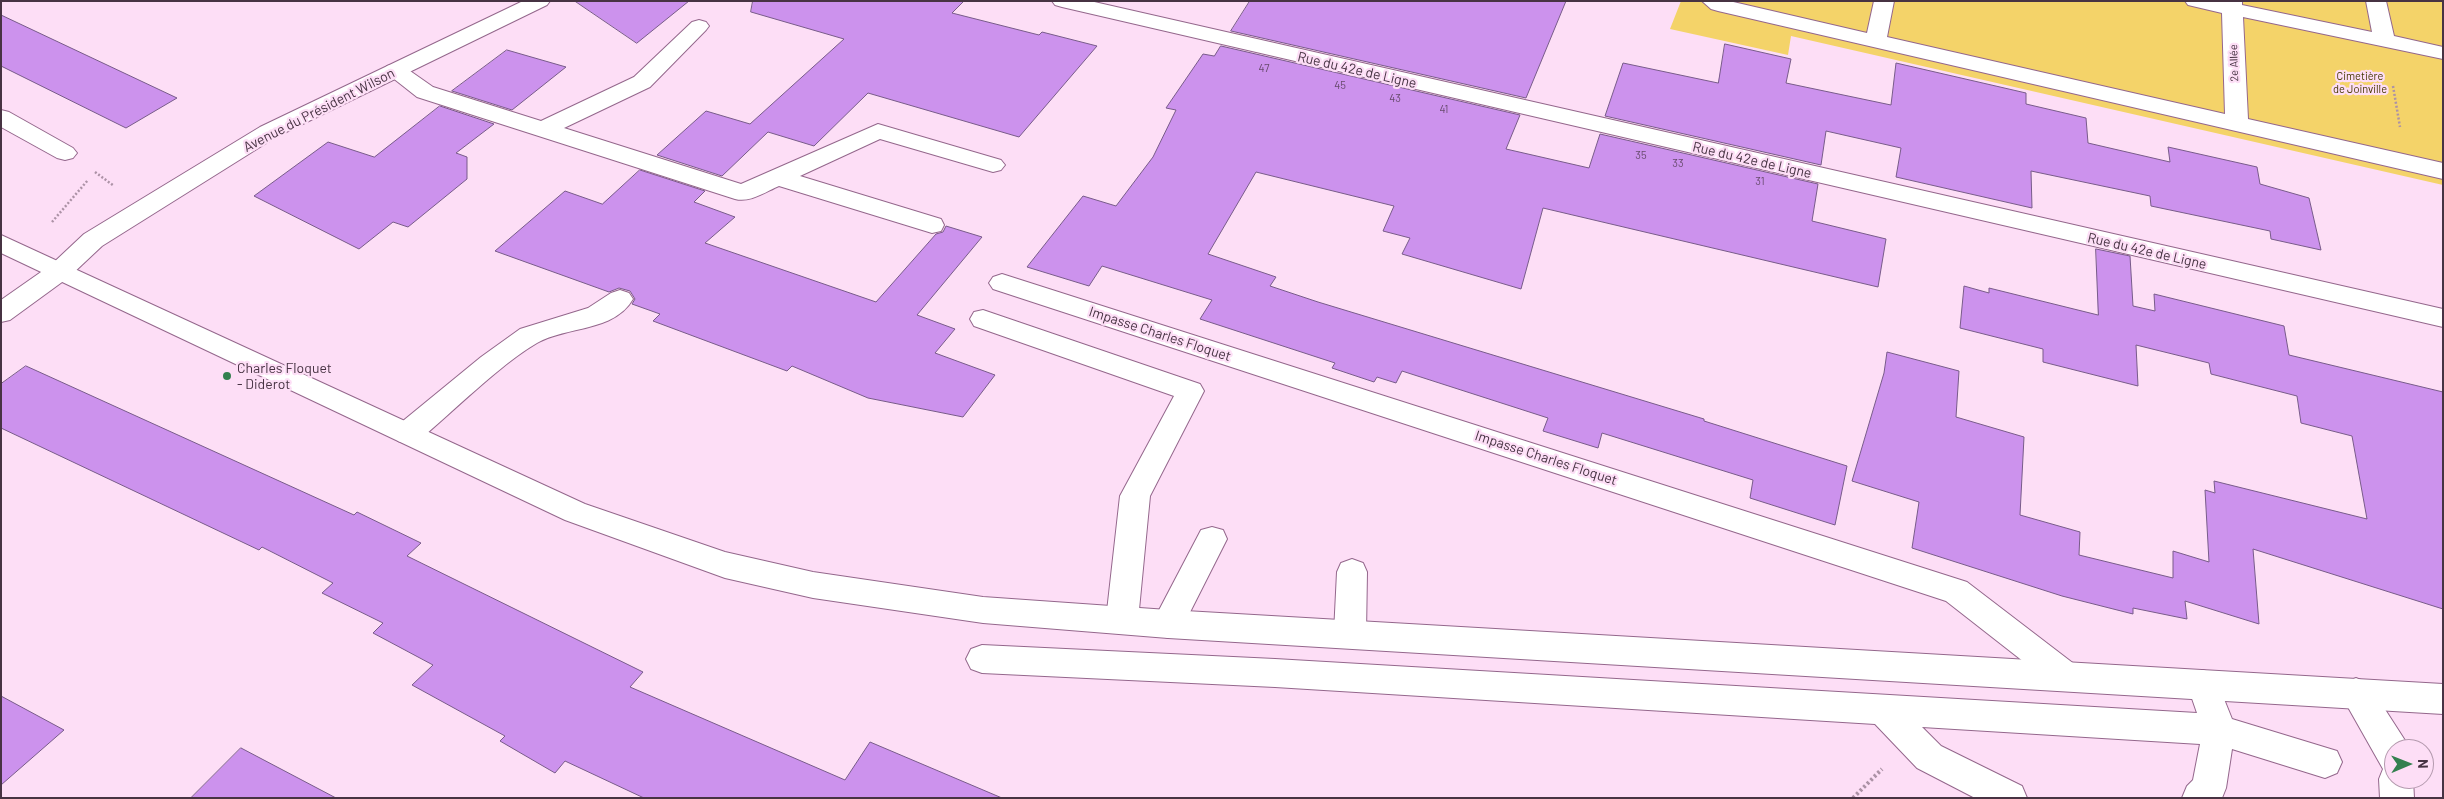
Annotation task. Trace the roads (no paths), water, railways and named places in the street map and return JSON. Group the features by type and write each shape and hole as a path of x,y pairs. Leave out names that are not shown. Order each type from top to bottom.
{"street":[{"name":"Avenue du Président Wilson","path":"1,314 60,271 93,240 268,132 540,1"},
{"name":"Rue du 42e de Ligne","path":"1062,1 2443,318"},
{"path":"1712,1 1718,5 2443,171"},
{"path":"1876,41 1884,1"},
{"path":"2195,1 2232,5 2443,53"},
{"path":"2376,1 2384,41"},
{"name":"2e Allée","path":"2232,5 2237,124"},
{"path":"544,129 642,82 699,26"},
{"path":"395,71 425,92 742,193 878,131 993,165"},
{"path":"1,117 65,153"},
{"path":"777,177 932,225"},
{"path":"1,243 575,512 725,566 813,585 983,610 1168,624 1350,633 2443,699"},
{"name":"Impasse Charles Floquet","path":"1002,283 1956,591 2067,677"},
{"path":"408,433 491,364 529,336 597,315 620,299"},
{"path":"983,319 1190,391 1135,496 1122,620"},
{"path":"1168,624 1212,538"},
{"path":"1350,633 1352,572"},
{"path":"982,659 1285,674 2219,730 2325,762"},
{"path":"2199,798 2209,788 2219,730 2203,684"},
{"path":"2356,693 2385,739"},
{"path":"1882,709 1929,757 2010,798"}],"place":[{"name":"Charles Floquet - Diderot","path":"227,376"}],"park label":[{"name":"Cimetière de Joinville","path":"2360,82"}]}
